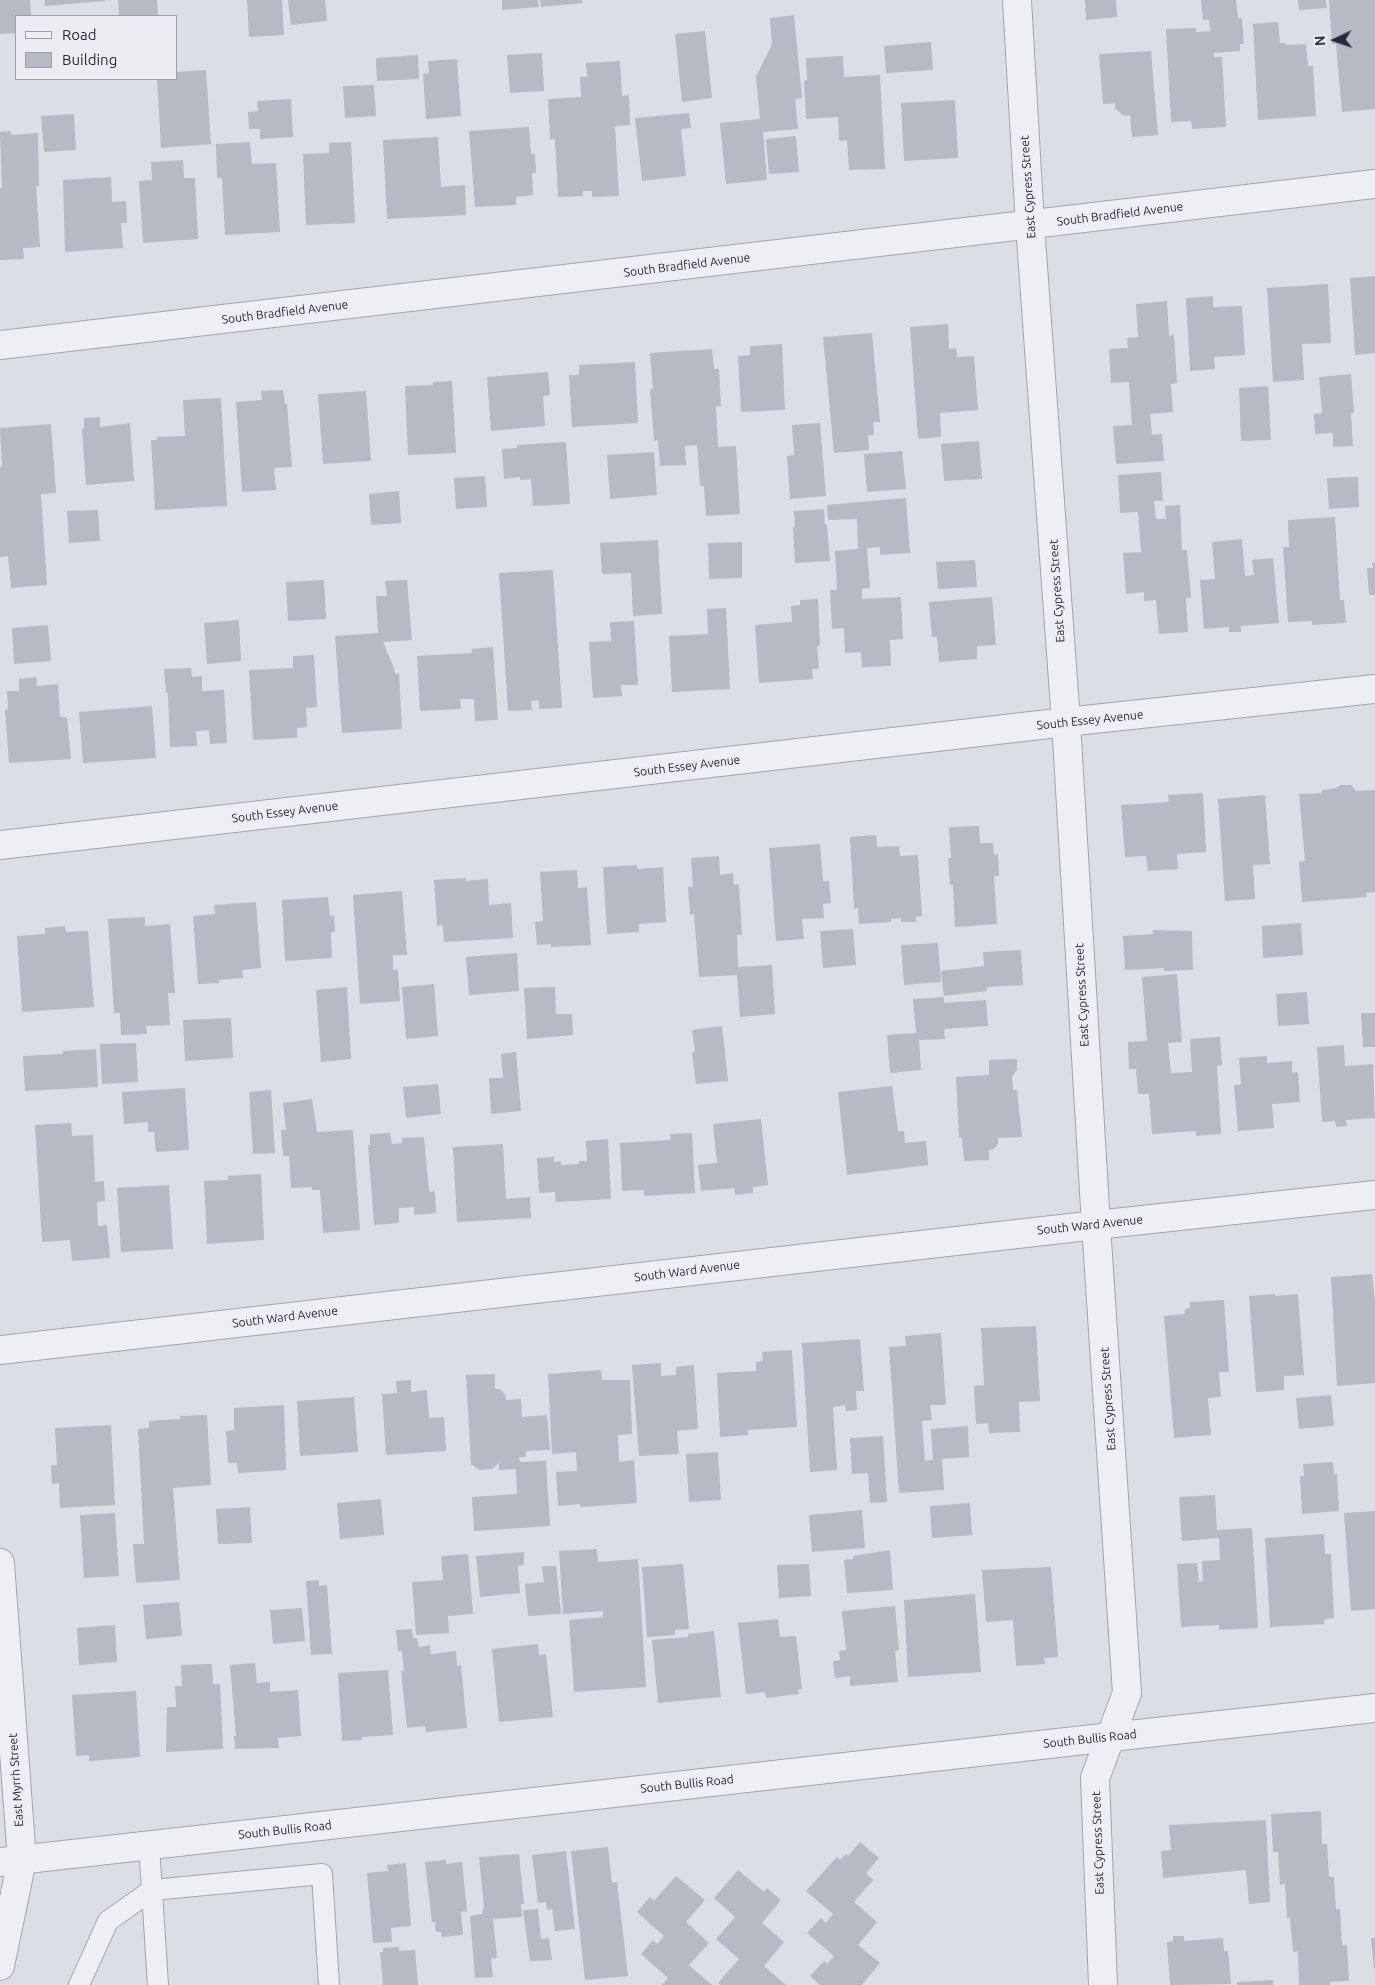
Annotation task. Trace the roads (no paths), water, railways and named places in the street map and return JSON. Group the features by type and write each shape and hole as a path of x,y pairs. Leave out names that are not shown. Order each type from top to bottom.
{"street":[{"name":"East Cypress Street","path":"1017,0 1030,224 1066,722 1096,1224 1127,1693 1095,1778 1103,1985"},
{"name":"South Bradfield Avenue","path":"0,345 1375,184"},
{"name":"South Essey Avenue","path":"0,845 1066,722 1375,689"},
{"name":"South Ward Avenue","path":"0,1350 1096,1224 1375,1195"},
{"name":"East Myrrh Street","path":"0,1563 11,1861 0,1966"},
{"name":"South Bullis Road","path":"11,1861 1111,1736 1375,1708"}],"lane":[{"path":"149,1845 158,1985"},
{"path":"79,1985 108,1921 152,1890 322,1874 329,1985"}]}
